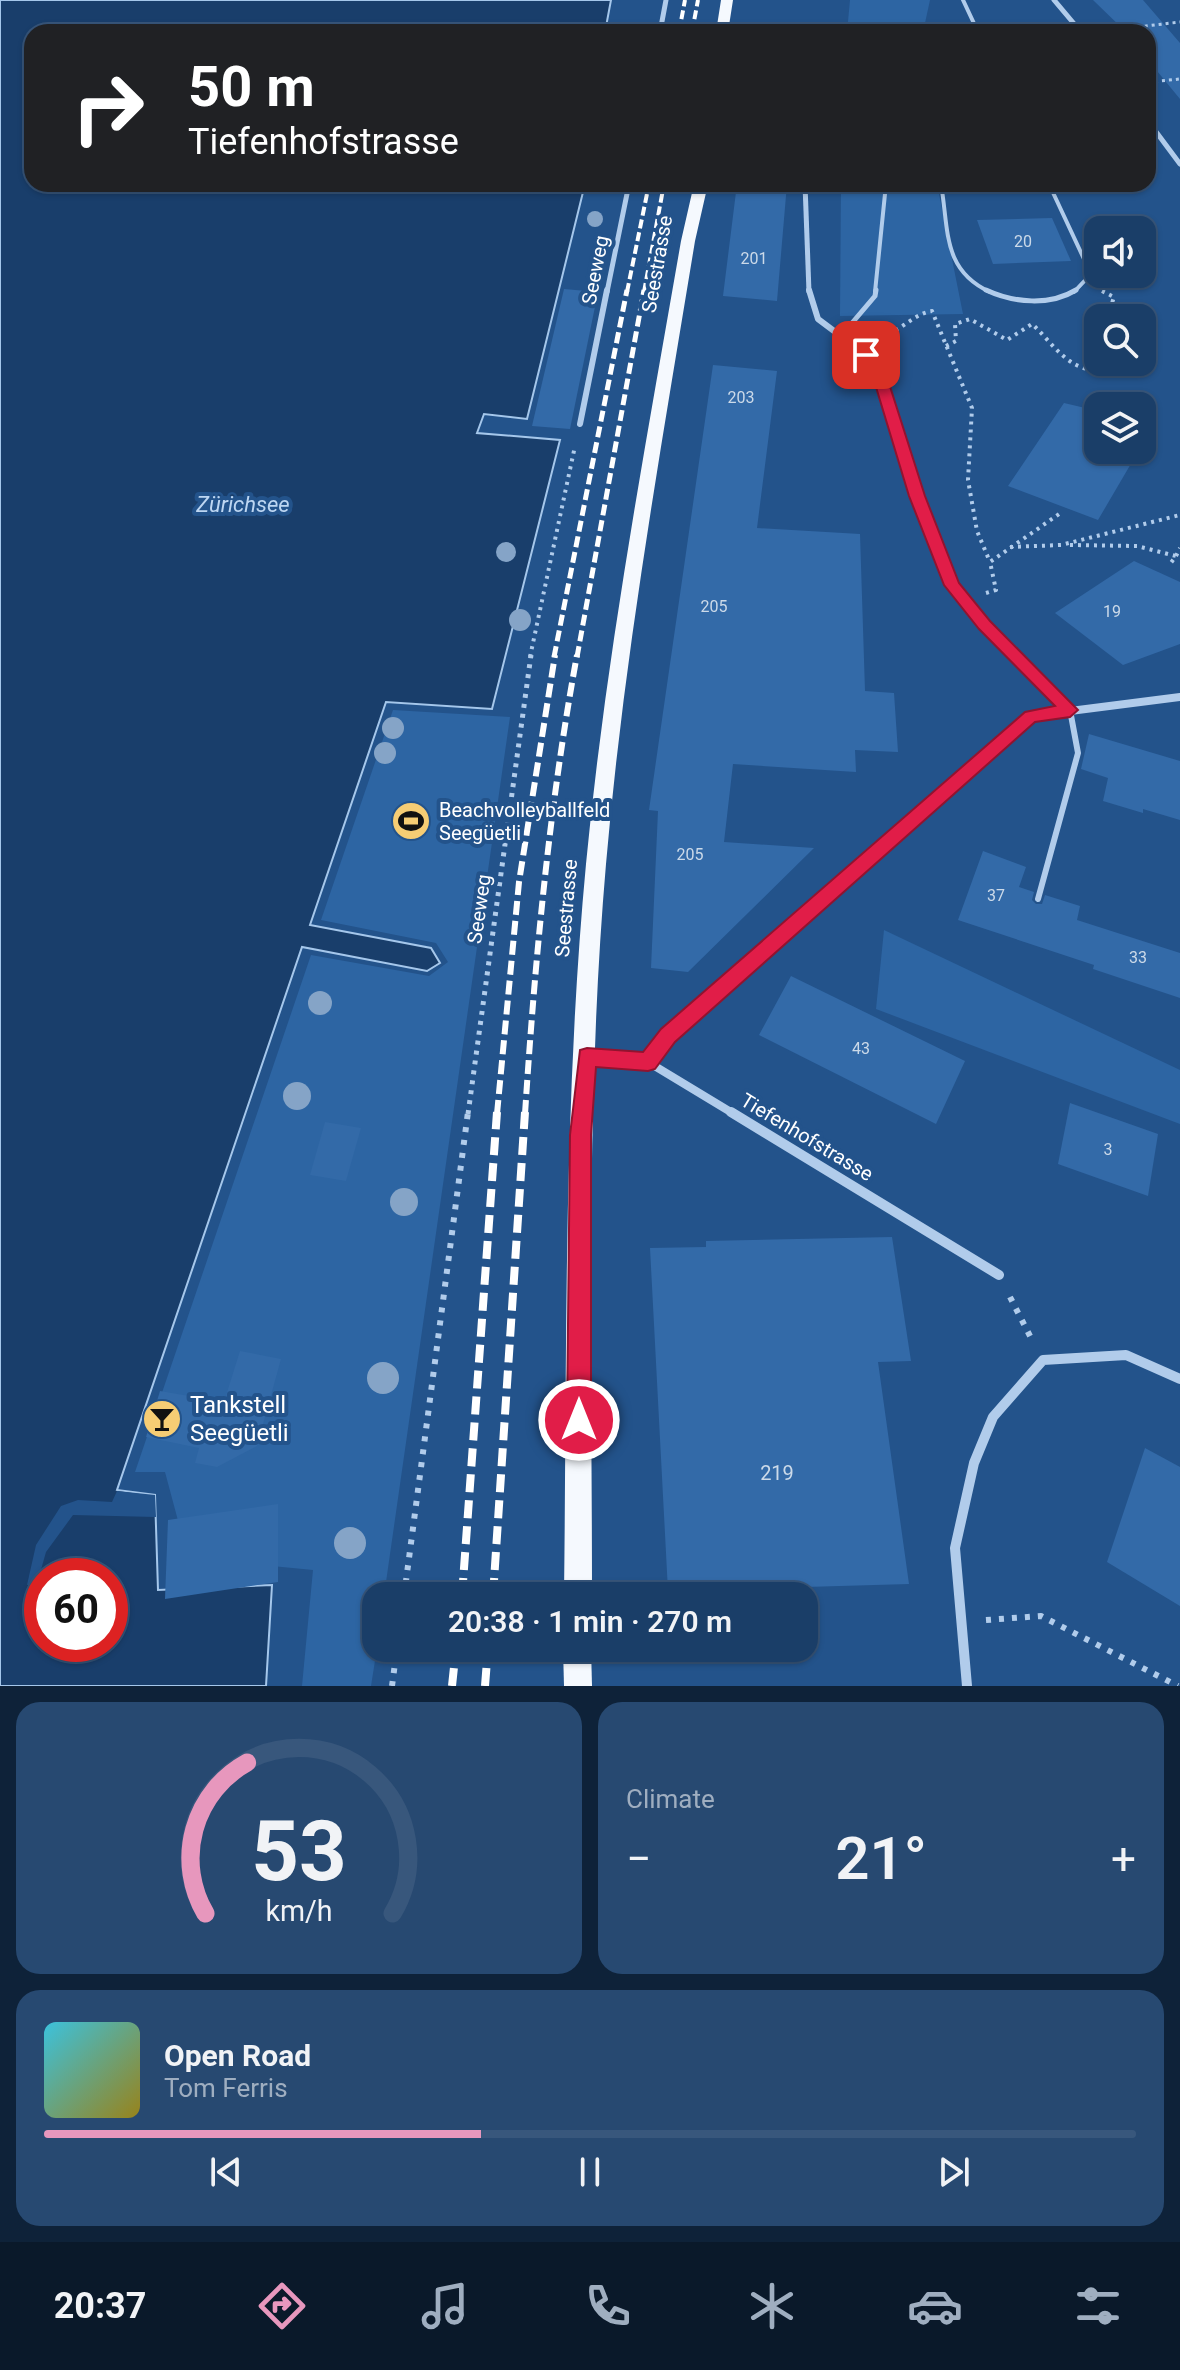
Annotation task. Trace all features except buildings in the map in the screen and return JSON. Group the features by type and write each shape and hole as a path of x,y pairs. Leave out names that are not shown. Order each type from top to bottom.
{"main road":[{"path":"723,24 727,0"},
{"name":"Seestrasse","path":"578,1582 580,1135 587,1057 589,952 613,707 688,241 699,192"},
{"path":"577,1662 578,1686"}],"street":[{"path":"662,24 666,0"},
{"path":"1054,0 1074,24"},
{"path":"1156,132 1180,164"},
{"name":"Seeweg","path":"580,424 627,192"},
{"path":"805,192 809,297 818,319 866,355 879,374 917,496 952,585 984,625 1070,710"},
{"path":"648,1062 668,1035 1031,716 1180,697"},
{"name":"Tiefenhofstrasse","path":"587,1057 648,1062 999,1275"},
{"path":"967,1686 955,1548 974,1463 993,1417 1043,1360 1126,1355 1180,1379"}],"lane":[{"path":"963,0 974,24"},
{"path":"841,336 875,296 885,192"},
{"path":"942,192 956,267 975,286 1006,299 1036,301 1073,294 1091,274 1053,192"},
{"path":"1038,899 1078,753 1070,710"}],"path":[{"path":"1156,25 1180,22"},
{"path":"1156,81 1180,79"},
{"path":"853,323 882,335 890,334 925,312 932,311 972,408 968,480 977,531 990,562 996,590"},
{"path":"946,346 956,341 955,324 962,319 987,325 1007,340 1032,324 1066,360 1084,370"},
{"name":"Seeweg","path":"406,1582 524,687 580,424"},
{"path":"990,562 1062,512"},
{"path":"1061,545 1180,515"},
{"path":"1010,547 1134,546 1176,556"},
{"path":"1170,564 1180,548"},
{"path":"999,1275 1043,1360"},
{"path":"961,1621 1041,1616 1178,1686"},
{"path":"392,1686 395,1662"}],"shaded area":[{"path":"850,0 930,0 925,24 848,24"},
{"path":"841,192 939,192 963,314 840,316"},
{"path":"393,710 510,717 386,1582 362,1582 362,1662 375,1662 371,1686 302,1686 313,1570 188,1558 165,1472 135,1472 311,955 429,976 448,962 436,943 321,920"},
{"path":"884,930 1180,1070 1180,1124 876,1009"}],"water":[{"name":"Zürichsee","path":"0,0 611,0 606,24 24,24 24,192 583,192 527,419 484,414 477,433 560,440 492,709 386,702 310,925 431,948 440,963 427,971 302,947 117,1490 155,1495 158,1590 272,1585 266,1686 0,1686"}],"pier":[{"path":"117,1491 155,1495 156,1517 73,1515 44,1558 33,1558 36,1545 61,1506 78,1500 112,1502"}],"railway":[{"path":"680,24 685,0"},
{"path":"694,24 698,0"},
{"path":"627,292 647,192"},
{"path":"644,292 663,192"},
{"path":"554,657 627,290"},
{"path":"577,657 644,290"},
{"path":"497,1114 519,882 555,655"},
{"path":"525,1114 544,884 558,769 577,655"},
{"path":"463,1582 497,1112"},
{"path":"494,1582 525,1112"},
{"path":"452,1686 455,1662"},
{"path":"485,1686 487,1662"}],"place":[{"name":"Beachvolleyballfeld Seegüetli","path":"411,821"},
{"name":"Tankstell Seegüetli","path":"162,1419"}],"route":[{"path":"579,1420 580,1135 587,1057 648,1062 668,1035 1031,716 1070,710 984,625 952,585 917,496 879,374 866,355"}]}
